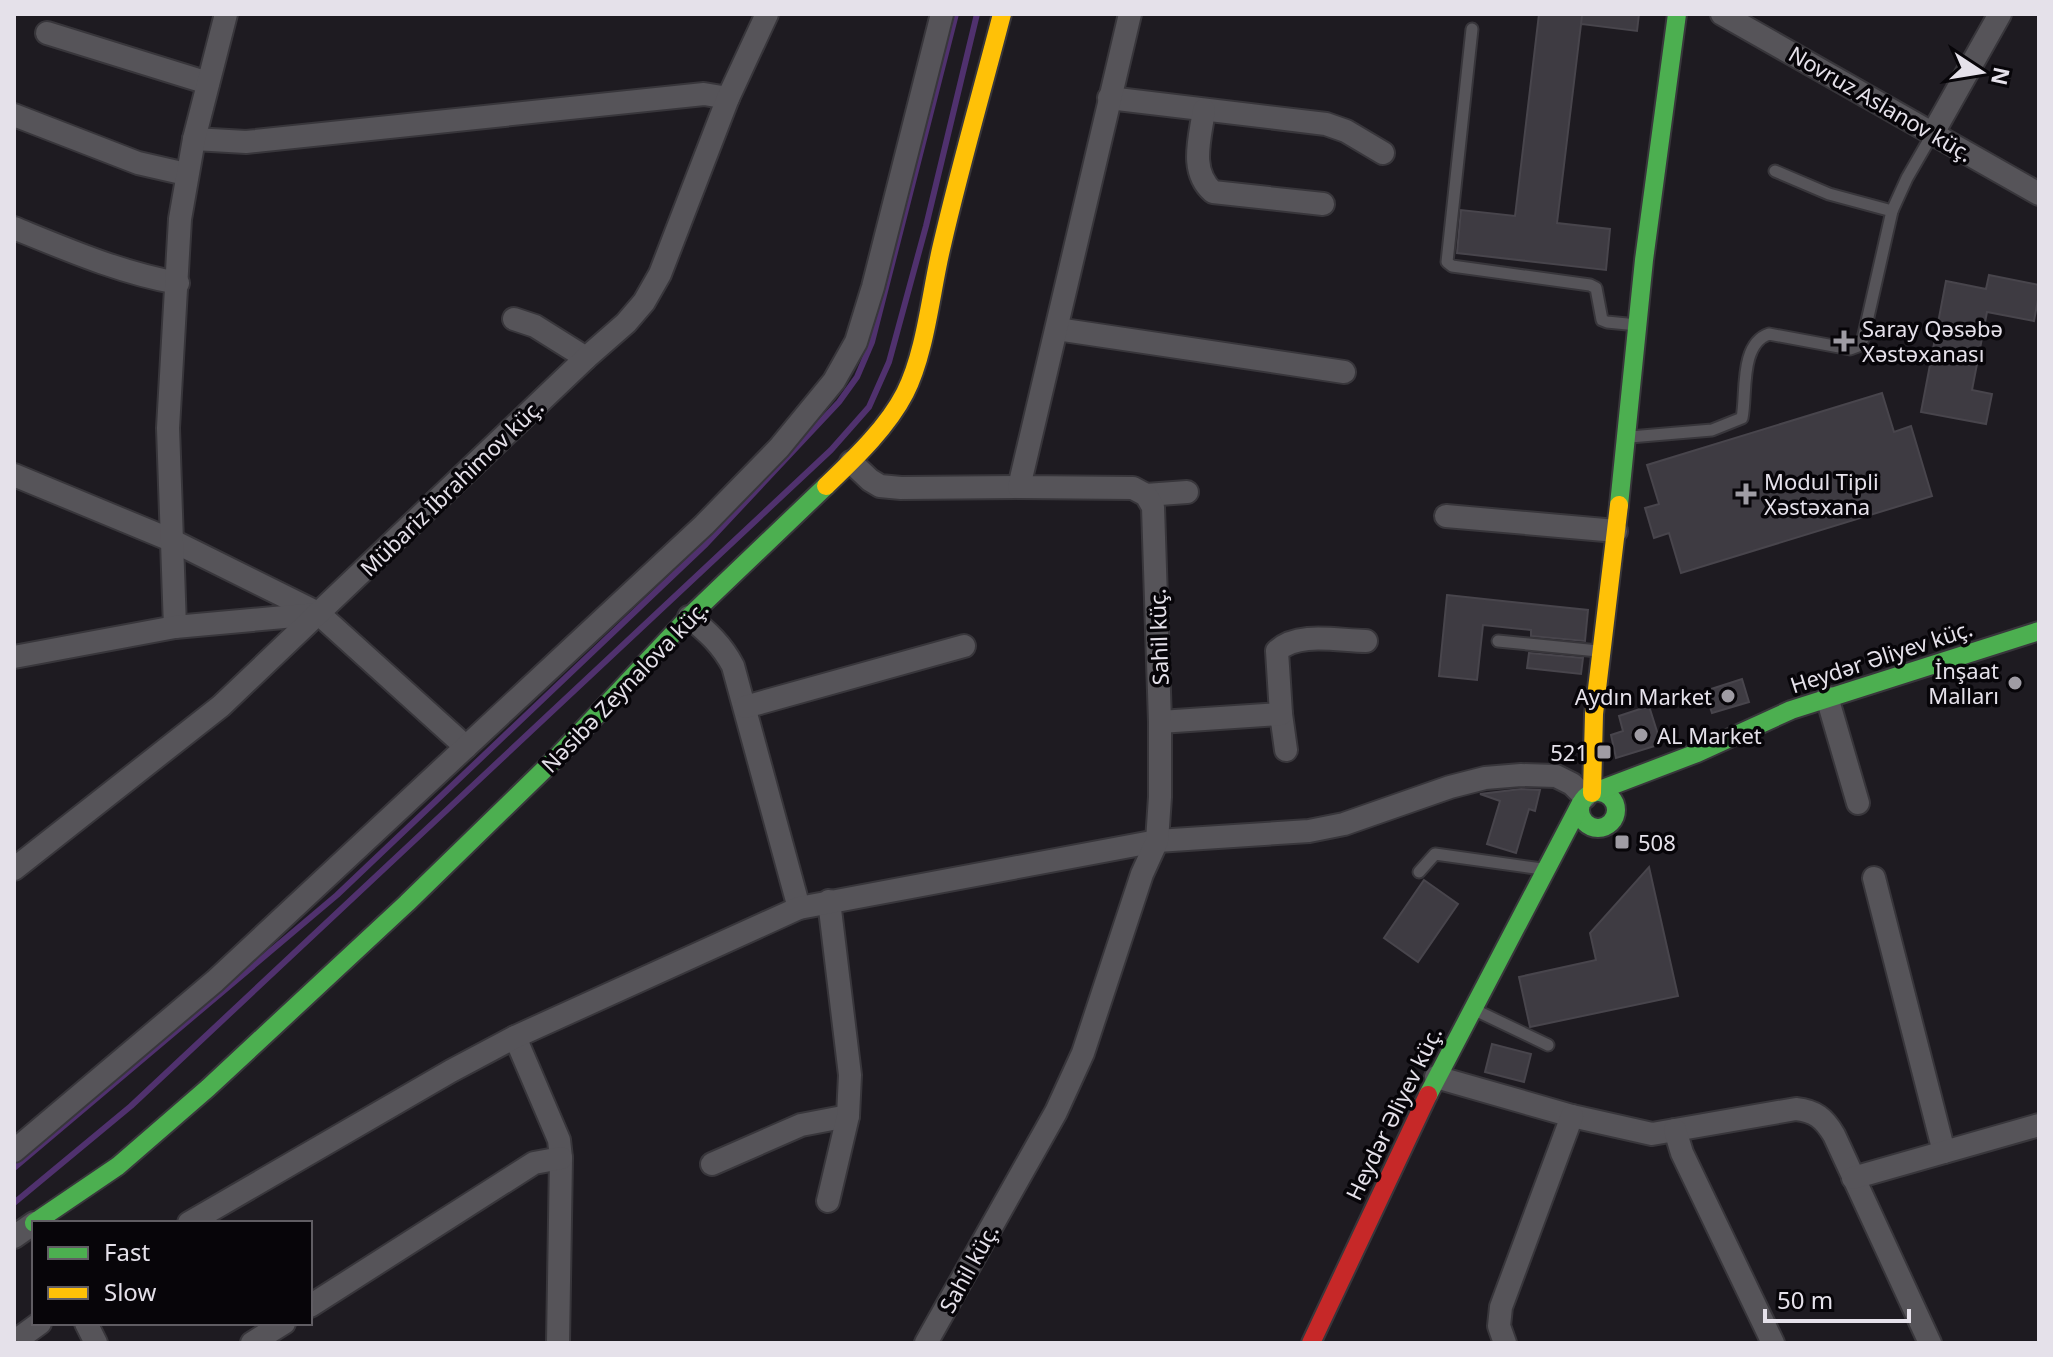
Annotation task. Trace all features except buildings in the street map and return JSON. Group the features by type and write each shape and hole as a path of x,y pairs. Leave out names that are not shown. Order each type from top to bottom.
{"street":[{"path":"175,627 168,428 180,219 186,174 226,14"},
{"name":"Mübariz İbrahimov küç.","path":"14,869 221,706 626,323 644,302 660,274 728,98 767,14"},
{"path":"14,1151 215,981 704,525 779,448 834,381 856,342 873,287 942,14"},
{"name":"Nəsibə Zeynalova küç.","path":"37,1221 118,1166 208,1088 407,903 557,757 689,617 851,462 886,421 904,395 914,372 942,244 1002,14"},
{"path":"1019,487 1130,14"},
{"path":"1586,797 1607,794 1613,799 1616,806 1610,823 1600,829 1586,824 1579,810 1586,797 1638,325 1677,14"},
{"name":"Novruz Aslanov küç.","path":"1722,14 2039,194"},
{"path":"1933,133 2000,14"},
{"path":"47,33 208,83"},
{"path":"194,139 246,142 704,94 728,98"},
{"path":"1109,98 1326,124 1346,131 1383,153"},
{"path":"1204,110 1196,162 1204,184 1213,192 1323,204"},
{"path":"14,115 138,163 186,174"},
{"path":"14,228 109,266 178,283"},
{"path":"514,319 535,326 586,358"},
{"path":"1057,329 1344,372"},
{"path":"851,462 880,486 901,488 1133,488 1146,495 1187,492"},
{"path":"14,475 171,540 318,613 466,747"},
{"name":"Sahil küç.","path":"926,1343 1074,1075 1142,874 1157,841 1160,722 1153,507 1146,495"},
{"path":"1446,516 1616,531"},
{"path":"14,657 175,627 318,613"},
{"path":"689,617 712,635 733,666 799,908"},
{"name":"Heydər Əliyev küç.","path":"1697,753 1827,697 2039,631"},
{"path":"1286,750 1277,651 1285,643 1298,640 1366,641"},
{"path":"745,707 964,646"},
{"path":"1827,697 1858,803"},
{"path":"1160,722 1281,714"},
{"path":"1527,908 1586,797 1697,753"},
{"path":"1648,790 1697,753"},
{"path":"193,1221 515,1037 799,908 1157,841 1309,831 1344,824 1485,778 1556,776 1572,784 1586,797"},
{"path":"1588,843 1631,805"},
{"path":"1527,908 1570,861"},
{"path":"1874,878 1944,1152"},
{"path":"828,1201 848,1116 850,1075 829,901"},
{"name":"Heydər Əliyev küç.","path":"1311,1343 1436,1077 1527,908"},
{"path":"515,1037 559,1140 558,1343"},
{"path":"1436,1077 1572,1116 1652,1134 1796,1109 1812,1111 1826,1122 1834,1135 1930,1343"},
{"path":"712,1164 801,1125 848,1116"},
{"path":"1505,1343 1499,1326 1501,1307 1572,1116"},
{"path":"1853,1178 2039,1125"},
{"path":"1675,1130 1682,1153 1773,1343"},
{"path":"312,1305 534,1163 561,1158"},
{"name":"Nəsibə Zeynalova küç.","path":"14,1237 32,1224"},
{"path":"14,1342 37,1325"},
{"path":"87,1325 96,1343"},
{"path":"252,1343 281,1325"}],"lane":[{"path":"1472,29 1447,262 1452,266 1590,285 1596,288 1602,320 1638,325"},
{"path":"1627,438 1712,430 1742,418 1744,376 1755,344 1763,336 1769,334 1850,349 1858,346 1863,339 1892,211 1933,133"},
{"path":"1775,171 1829,194 1892,211"},
{"path":"1498,641 1603,652"},
{"path":"1419,872 1435,854 1546,870"},
{"path":"1471,1008 1548,1045"}],"waterway":[{"path":"14,1168 337,895 706,544 839,402 857,377 872,342 956,14"},
{"path":"14,1203 131,1106 831,450 869,407 889,362 926,226 977,14"}],"traffic: fast":[{"path":"1619,505 1644,260 1677,14"},
{"path":"37,1221 118,1166 208,1088 407,903 557,757 689,617 826,486"},
{"path":"1592,793 1697,753 1791,710 2039,631"},
{"path":"1598,792 1611,797 1616,810 1611,823 1598,828 1585,823 1580,810 1585,797 1598,792"},
{"path":"1428,1095 1581,803"}],"traffic: slow":[{"path":"826,486 879,431 898,406 912,377 923,340 949,216 1002,14"},
{"path":"1592,793 1594,714 1619,505"}],"traffic: jam":[{"path":"1311,1343 1428,1095"}],"place":[{"name":"Saray Qəsəbə Xəstəxanası","path":"1844,341"},
{"name":"Modul Tipli Xəstəxana","path":"1746,494"},
{"name":"İnşaat Malları","path":"2015,683"},
{"name":"Aydın Market","path":"1728,696"},
{"name":"AL Market","path":"1641,735"},
{"name":"521","path":"1604,752"},
{"name":"508","path":"1622,842"}]}
